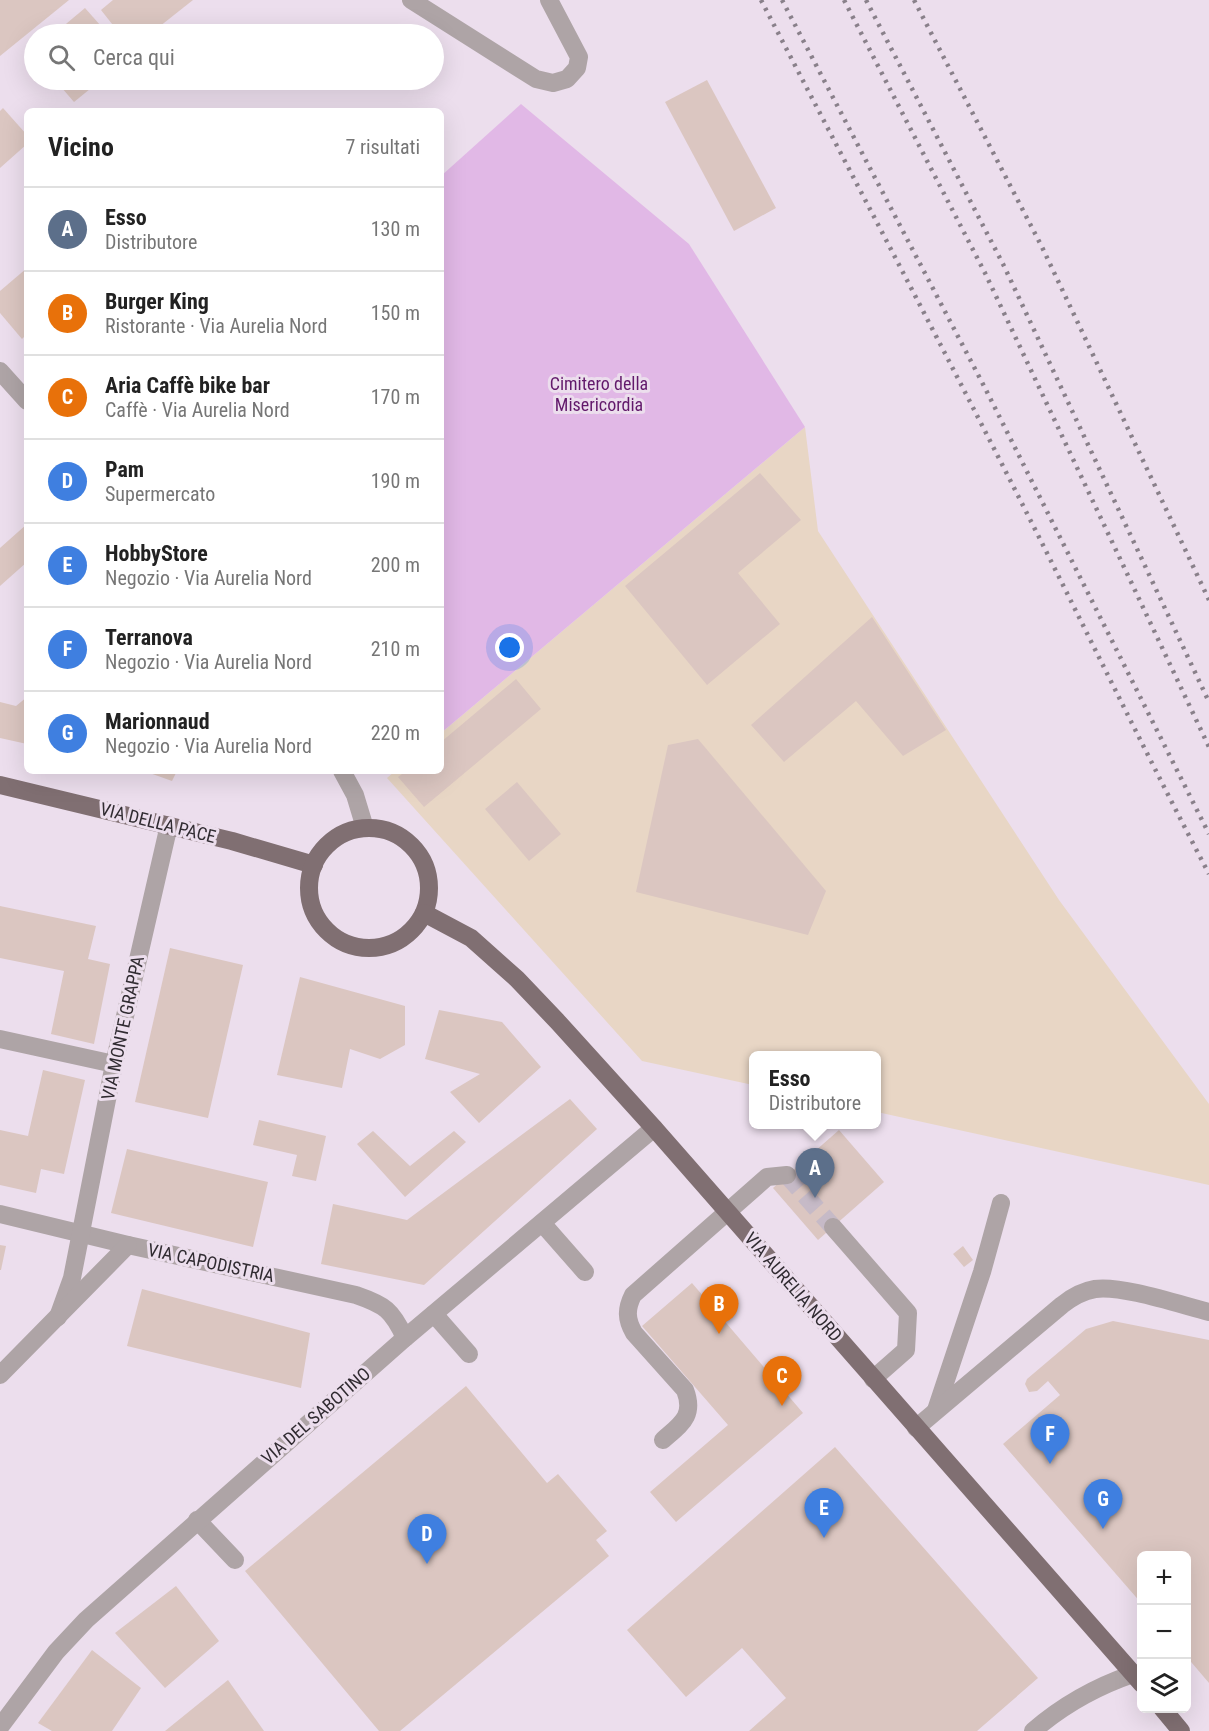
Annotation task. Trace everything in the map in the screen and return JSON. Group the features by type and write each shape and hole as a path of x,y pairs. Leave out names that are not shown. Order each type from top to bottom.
{"main road":[{"name":"VIA DELLA PACE","path":"0,785 169,825 269,851 314,866"},
{"path":"366,828 383,829 400,836 414,847 424,861 429,879 429,897 424,914 399,940 382,946 363,947 345,942 330,933 318,919 311,902 309,883 322,851 334,839 349,831 366,828"},
{"name":"VIA AURELIA NORD","path":"424,914 471,938 517,980 654,1128 1137,1679"},
{"path":"1166,1713 1181,1731"}],"street":[{"path":"411,0 536,79 554,84 567,79 577,68 579,57 549,0"},
{"path":"0,371 24,398"},
{"path":"344,774 355,795 366,828"},
{"name":"VIA MONTE GRAPPA","path":"58,1317 72,1278 114,1065 169,825"},
{"path":"0,1039 114,1065"},
{"name":"VIA DEL SABOTINO","path":"0,1728 56,1652 86,1620 405,1338 654,1128"},
{"path":"663,1440 684,1422 689,1407 688,1398 685,1390 634,1333 629,1323 629,1303 633,1295 767,1178 787,1175"},
{"path":"936,1411 982,1272 1001,1203"},
{"name":"VIA CAPODISTRIA","path":"0,1214 369,1300 384,1306 397,1321 405,1338"},
{"path":"542,1223 585,1272"},
{"path":"833,1227 908,1313 906,1350 873,1379"},
{"path":"0,1375 129,1245"},
{"path":"916,1428 1062,1305 1084,1292 1096,1289 1121,1289 1209,1312"},
{"path":"434,1314 469,1354"},
{"path":"197,1520 235,1560"},
{"path":"1033,1731 1055,1712 1093,1690 1137,1679"},
{"path":"0,1728 4,1731"}],"shaded area":[{"path":"805,427 818,531 1059,900 1209,1104 1209,1185 881,1113 881,1051 749,1051 749,1084 642,1061 387,778 392,774 444,774 444,730"}],"green space":[{"name":"Cimitero della Misericordia","path":"521,104 689,244 805,427 444,730 444,173"}],"building":[{"path":"0,0 69,0 39,24 24,24 24,37 0,56"},
{"path":"113,0 193,0 163,24 112,24 101,10"},
{"path":"85,8 99,24 66,24"},
{"path":"707,80 776,208 734,231 665,102"},
{"path":"64,90 89,90 74,102"},
{"path":"3,108 24,132 24,147 0,168 0,111"},
{"path":"24,271 24,337 22,339 0,313 0,291"},
{"path":"760,473 801,520 738,573 780,624 707,685 625,586"},
{"path":"24,527 24,565 0,586 0,548"},
{"path":"872,617 946,730 903,756 856,701 784,762 751,725"},
{"path":"516,679 541,709 424,807 398,777 402,774 444,774 444,739"},
{"path":"24,699 24,743 0,738 0,702 16,706"},
{"path":"698,739 826,891 808,935 636,892 668,745"},
{"path":"152,774 176,774 172,781"},
{"path":"517,782 561,834 529,861 485,809"},
{"path":"0,906 96,926 88,959 110,964 94,1044 51,1034 64,971 0,958"},
{"path":"170,948 243,965 208,1118 135,1102"},
{"path":"300,977 405,1006 405,1045 380,1059 350,1049 342,1088 277,1075"},
{"path":"439,1010 502,1022 541,1067 479,1123 450,1092 480,1074 425,1059"},
{"path":"43,1070 85,1080 64,1174 41,1169 36,1193 0,1185 0,1130 28,1136"},
{"path":"570,1099 597,1129 424,1285 321,1264 333,1204 407,1220"},
{"path":"259,1120 326,1136 316,1181 292,1176 297,1155 253,1145"},
{"path":"839,1130 884,1182 818,1240 773,1188"},
{"path":"373,1131 410,1166 454,1131 466,1142 405,1197 357,1144"},
{"path":"127,1149 268,1182 253,1247 111,1213"},
{"path":"0,1245 6,1246 1,1270 0,1270"},
{"path":"963,1246 973,1260 964,1267 953,1254"},
{"path":"692,1283 803,1413 676,1522 650,1492 728,1425 642,1326"},
{"path":"142,1289 310,1333 301,1388 127,1346"},
{"path":"1113,1321 1209,1340 1209,1683 1191,1662 1191,1551 1137,1551 1137,1598 1003,1444 1060,1395 1048,1381 1037,1391 1029,1392 1025,1384 1027,1379 1086,1329"},
{"path":"466,1386 547,1483 558,1474 607,1531 596,1540 609,1556 400,1731 379,1731 245,1571"},
{"path":"835,1447 1038,1678 977,1731 749,1731 786,1698 742,1648 686,1697 627,1630"},
{"path":"176,1586 219,1641 165,1688 115,1633"},
{"path":"92,1650 141,1688 112,1731 52,1731 38,1723"},
{"path":"228,1680 264,1731 165,1731"}],"tunnel":[{"path":"787,1175 833,1227"}],"railway":[{"path":"761,0 978,417 1209,874"},
{"path":"782,0 985,388 1209,834"},
{"path":"844,0 986,275 1209,747"},
{"path":"866,0 1004,266 1209,702"},
{"path":"914,0 1042,247 1209,600"}],"place":[{"name":"Esso","path":"815,1198"},
{"name":"Burger King","path":"719,1334"},
{"name":"Aria Caffè bike bar","path":"782,1406"},
{"name":"Terranova","path":"1050,1464"},
{"name":"Marionnaud","path":"1103,1529"},
{"name":"HobbyStore","path":"824,1538"},
{"name":"Pam","path":"427,1564"}]}
